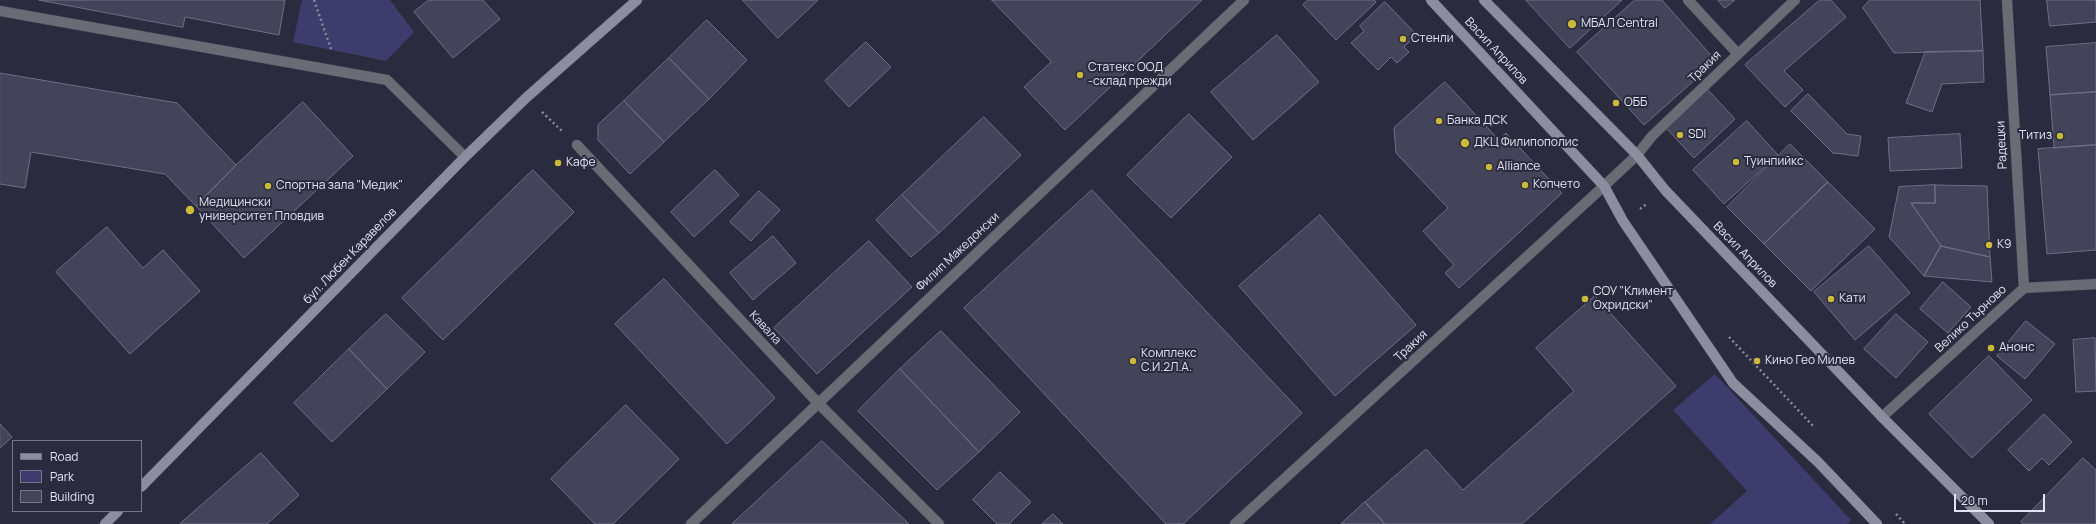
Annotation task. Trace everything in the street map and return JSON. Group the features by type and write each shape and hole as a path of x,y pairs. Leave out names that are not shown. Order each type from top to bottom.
{"main road":[{"name":"бул. Любен Каравелов","path":"142,486 465,157 527,98 637,0"},
{"name":"Васил Априлов","path":"1431,0 1604,186 1623,221 1732,383 1818,462 1877,524"},
{"name":"Васил Априлов","path":"1484,0 1636,155 1665,190 1882,417 1989,524"},
{"path":"105,524 117,512"}],"street":[{"name":"Филип Македонски","path":"691,524 1244,0"},
{"path":"1688,0 1725,32 1738,54"},
{"name":"Тракия","path":"1235,524 1604,186 1636,155 1652,136 1795,0"},
{"name":"Радецки","path":"2007,0 2024,288"},
{"path":"0,11 387,80 465,157"},
{"name":"Кавала","path":"577,145 818,403 939,524"},
{"name":"Велико Търново","path":"1882,417 2024,288 2096,284"}],"path":[{"path":"314,0 340,72"},
{"path":"527,98 577,145"},
{"path":"1623,221 1665,190"}],"green space":[{"path":"302,0 390,0 414,32 386,61 293,42"},
{"path":"1715,374 1851,520 1847,524 1710,524 1747,491 1673,410"}],"building":[{"path":"39,0 285,0 279,35 185,17 183,27"},
{"path":"429,0 483,0 500,19 453,58 414,12"},
{"path":"743,0 818,0 778,38"},
{"name":"Статекс ООД -склад прежди","path":"992,0 1202,0 1065,130 1024,87 1051,62"},
{"path":"1308,0 1374,0 1376,2 1336,40 1303,5"},
{"name":"МБАЛ Central","path":"1526,0 1622,0 1570,48"},
{"path":"1635,0 1662,0 1716,61 1644,125 1577,52"},
{"path":"1718,0 1735,0 1725,8"},
{"path":"1820,0 1831,0 1846,17 1784,71 1803,90 1785,107 1745,65"},
{"path":"1870,0 1980,0 1983,51 1894,53 1863,8"},
{"path":"2047,0 2096,0 2096,22 2050,26"},
{"path":"1385,2 1417,35 1404,47 1409,52 1397,63 1391,57 1378,70 1351,43 1364,31 1360,26"},
{"path":"707,20 747,60 709,99 669,58"},
{"path":"1277,35 1319,82 1253,140 1211,92"},
{"path":"866,42 891,67 849,107 825,81"},
{"path":"2096,43 2096,92 2050,95 2046,47"},
{"path":"1983,51 1984,82 1942,84 1932,112 1906,103 1925,52"},
{"path":"669,58 709,99 664,142 624,101"},
{"path":"0,73 177,103 236,165 196,206 165,174 31,152 25,188 0,184"},
{"path":"1445,82 1499,140 1506,133 1562,193 1459,288 1445,273 1454,265 1423,231 1448,208 1396,153 1394,128"},
{"path":"1707,89 1735,119 1694,158 1666,128"},
{"path":"2096,92 2096,145 2054,148 2050,95"},
{"path":"1808,94 1847,134 1861,136 1858,156 1834,154 1791,111"},
{"path":"624,101 664,142 630,174 598,140 598,125"},
{"name":"Спортна зала \"Медик\"","path":"303,102 353,156 244,258 196,206 236,165"},
{"path":"1189,114 1232,157 1171,218 1127,175"},
{"path":"984,117 1021,155 939,233 902,195"},
{"name":"Туинпийкс","path":"1747,121 1778,155 1724,204 1693,170"},
{"path":"1960,134 1962,168 1890,171 1888,138"},
{"path":"1790,144 1828,182 1764,244 1727,207"},
{"path":"2096,145 2096,250 2047,254 2038,149"},
{"path":"533,170 574,212 443,340 402,298"},
{"path":"715,170 739,195 694,237 671,212"},
{"path":"1828,182 1875,229 1811,291 1764,244"},
{"path":"1935,185 1987,186 1990,257 1941,246 1911,203 1935,203"},
{"path":"1935,185 1935,203 1911,203 1941,246 1924,276 1889,237 1899,187"},
{"name":"Kомплекс С.И.2Л.А.","path":"1092,190 1302,413 1183,524 1166,524 964,308"},
{"path":"759,191 780,210 751,241 730,222"},
{"path":"902,195 939,233 911,257 876,220"},
{"path":"1320,215 1416,325 1335,396 1239,286"},
{"path":"107,227 143,268 163,250 200,291 130,354 56,272"},
{"path":"773,236 796,263 753,300 730,273"},
{"path":"869,241 912,287 817,374 774,328"},
{"path":"1869,246 1910,293 1855,340 1814,292"},
{"path":"1941,246 1990,257 1992,282 1924,276"},
{"path":"664,279 775,398 727,444 615,324"},
{"path":"1943,282 1971,307 1948,333 1920,309"},
{"path":"1595,296 1676,386 1522,524 1385,524 1365,502 1426,449 1463,490 1574,391 1536,348"},
{"path":"386,314 425,352 387,389 349,349"},
{"path":"1896,314 1928,342 1896,378 1864,349"},
{"path":"2026,321 2055,344 2025,379 1997,356"},
{"path":"941,331 1020,412 979,452 900,369"},
{"path":"2095,338 2096,391 2076,392 2073,340"},
{"path":"349,349 387,389 332,442 294,403"},
{"path":"1989,356 2032,400 1972,458 1929,414"},
{"path":"900,369 979,452 937,490 858,411"},
{"path":"626,405 679,459 613,524 595,524 551,479"},
{"path":"2044,414 2072,442 2049,465 2042,458 2029,471 2008,450"},
{"path":"0,424 12,437 0,448"},
{"path":"822,441 909,524 732,524"},
{"path":"261,453 299,495 267,524 180,524"},
{"path":"2083,458 2096,470 2096,524 2023,524 2021,522"},
{"path":"1000,472 1031,502 1009,524 997,524 973,500"},
{"path":"1365,502 1385,524 1341,524"},
{"path":"1053,514 1063,524 1042,524"}],"place":[{"name":"МБАЛ Central","path":"1572,24"},
{"name":"Стенли","path":"1403,39"},
{"name":"Статекс ООД -склад прежди","path":"1080,75"},
{"name":"ОББ","path":"1616,103"},
{"name":"Банка ДСК","path":"1439,121"},
{"name":"SDI","path":"1680,135"},
{"name":"Титиз","path":"2060,136"},
{"name":"ДКЦ Филипополис","path":"1465,143"},
{"name":"Туинпийкс","path":"1736,162"},
{"name":"Кафе","path":"558,163"},
{"name":"Alliance","path":"1489,167"},
{"name":"Копчето","path":"1525,185"},
{"name":"Спортна зала \"Медик\"","path":"268,186"},
{"name":"Медицински университет Пловдив","path":"190,210"},
{"name":"K9","path":"1989,245"},
{"name":"СОУ \"Климент Охридски\"","path":"1585,299"},
{"name":"Кати","path":"1831,299"},
{"name":"Анонс","path":"1991,348"},
{"name":"Kомплекс С.И.2Л.А.","path":"1133,361"},
{"name":"Кино Гео Милев","path":"1757,361"}]}
